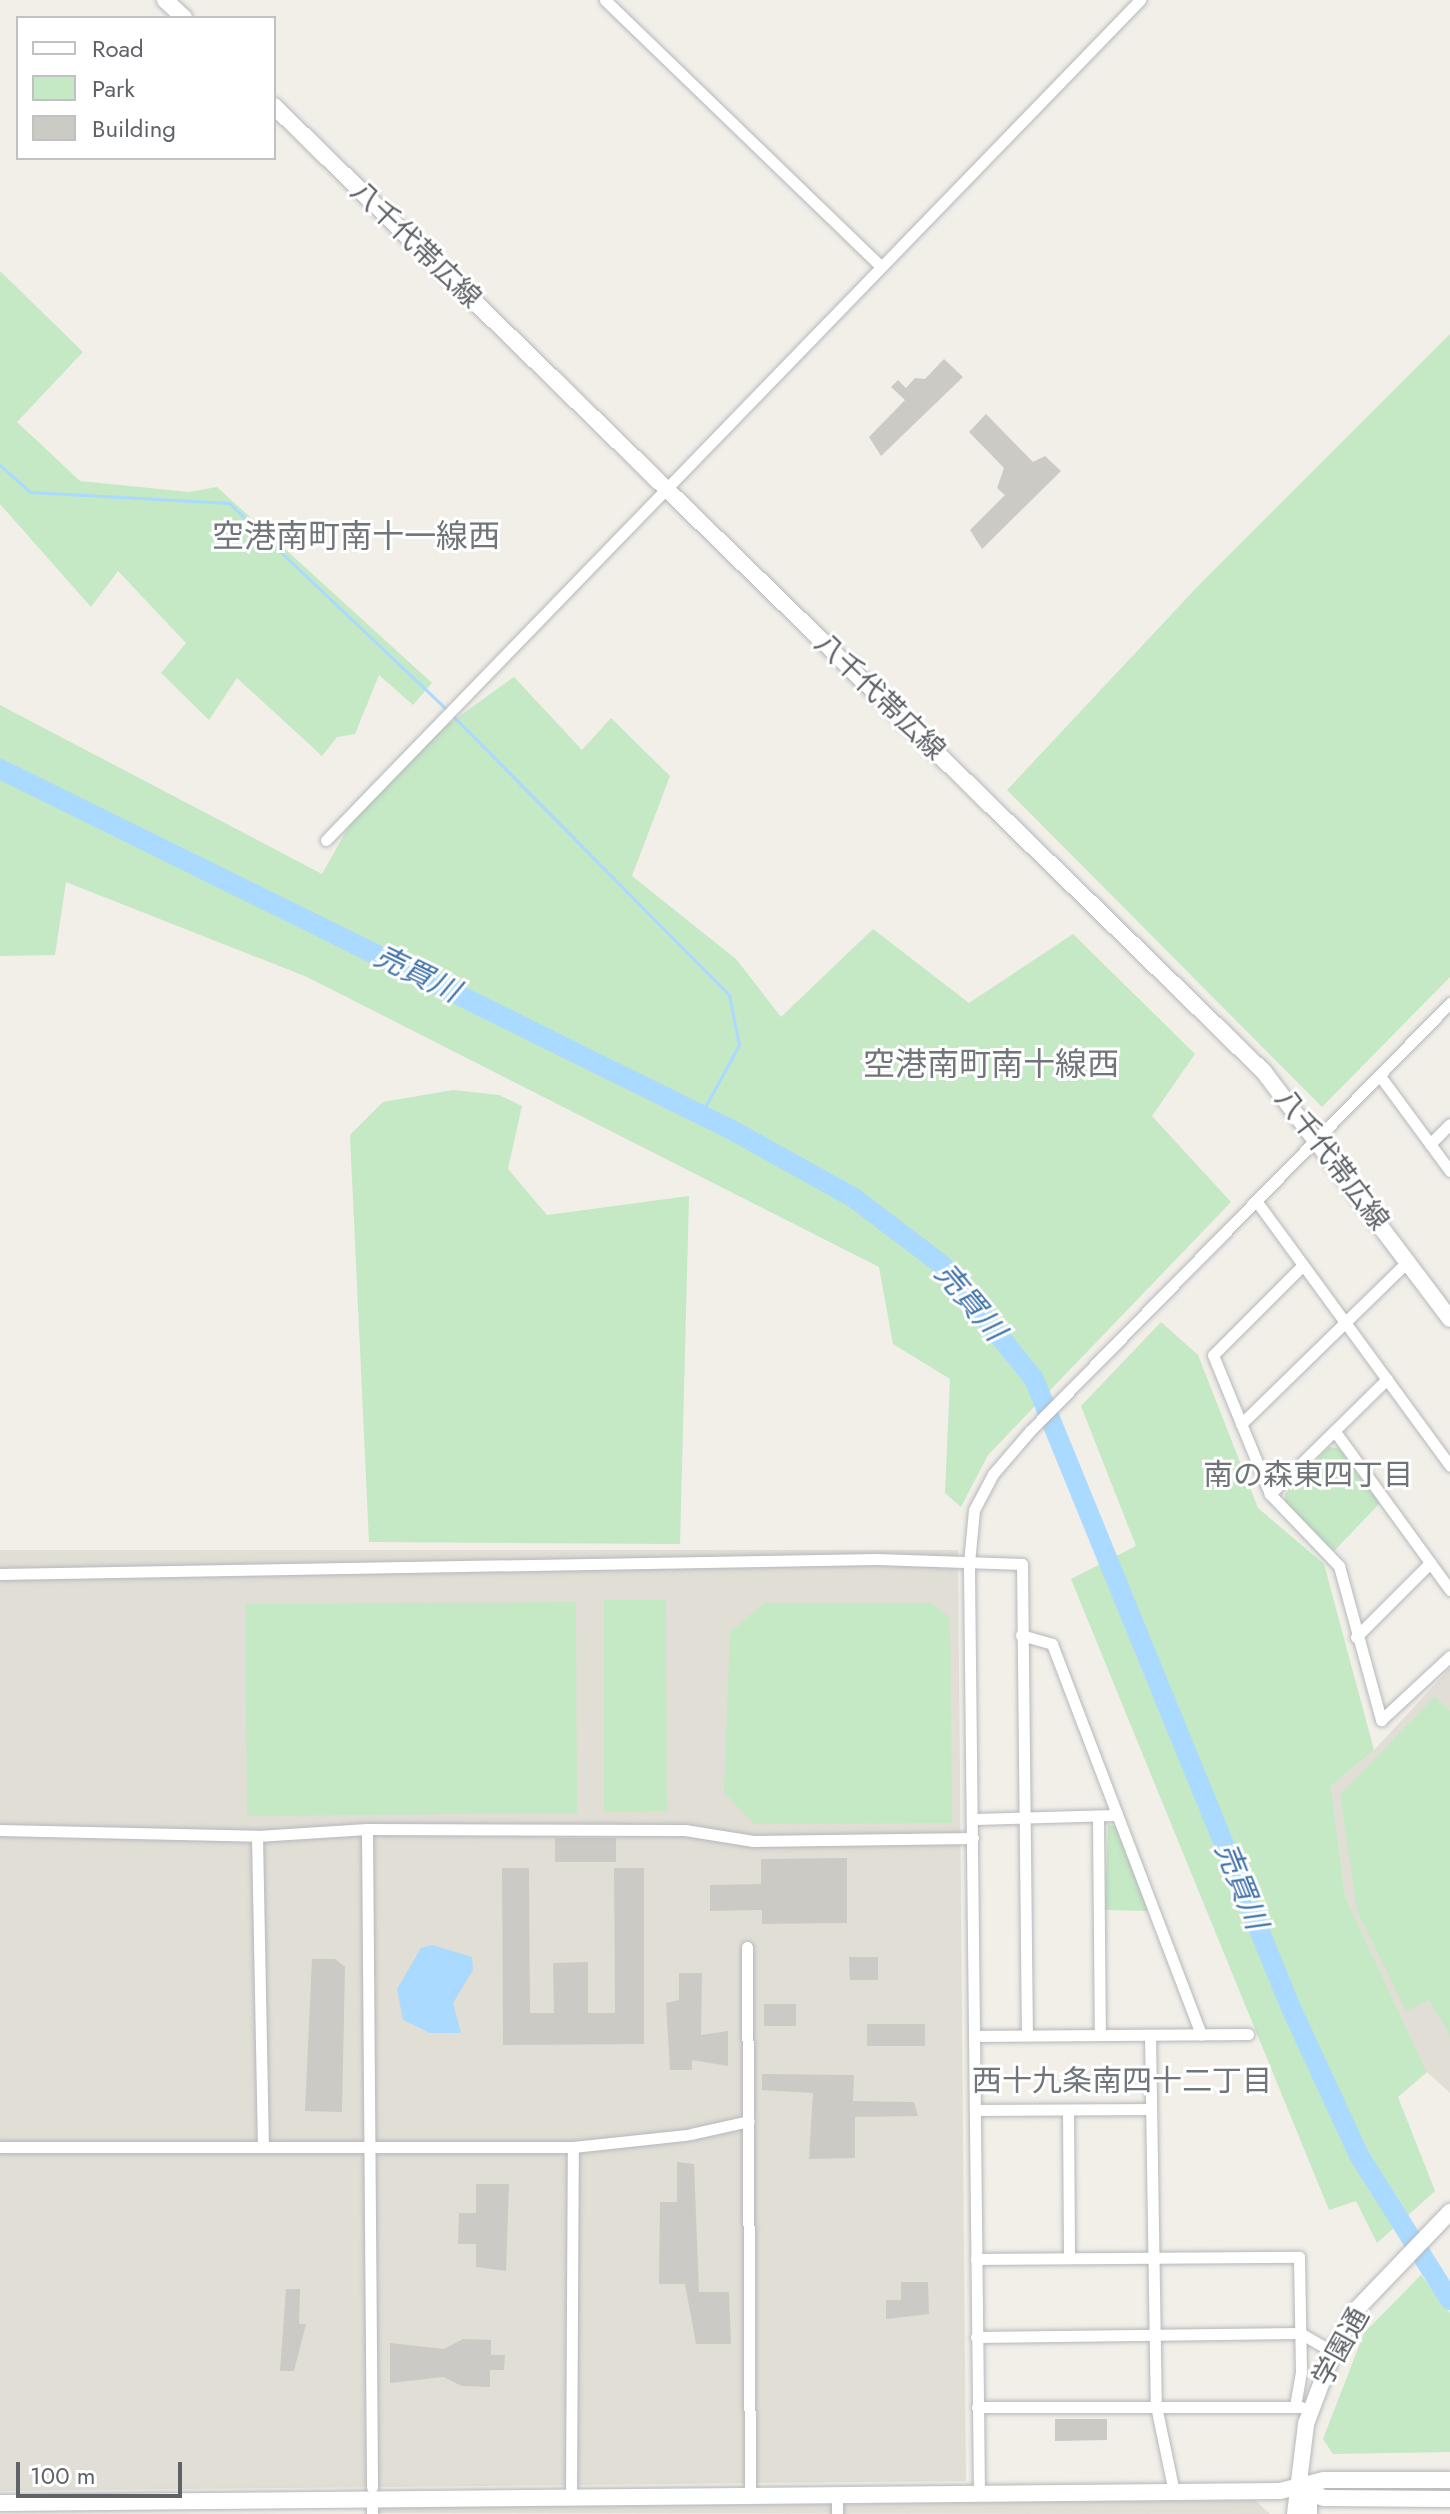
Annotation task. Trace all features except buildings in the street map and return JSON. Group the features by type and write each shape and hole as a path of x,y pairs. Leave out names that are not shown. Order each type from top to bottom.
{"street":[{"path":"165,0 182,16"},
{"path":"605,0 880,266"},
{"path":"326,840 664,487 1140,0"},
{"name":"八千代帯広線","path":"276,108 1241,1049 1319,1138 1450,1319"},
{"path":"979,2494 970,1524 982,1493 1030,1431 1450,1003"},
{"path":"1380,1076 1450,1171"},
{"path":"1430,1144 1450,1124"},
{"path":"1257,1202 1450,1466"},
{"path":"1241,1424 1408,1261"},
{"path":"1303,1265 1213,1355 1270,1494 1339,1566 1381,1720 1450,1656"},
{"path":"1270,1494 1336,1433 1387,1379"},
{"path":"1336,1433 1450,1590"},
{"path":"0,1574 877,1559 1022,1564 1027,2035"},
{"path":"1356,1637 1430,1563"},
{"path":"1021,1635 1052,1644 1201,2035"},
{"path":"972,1819 1098,1819 1117,1815"},
{"path":"1098,1819 1100,2034"},
{"path":"0,1830 257,1836 367,1829 713,1830 753,1841 973,1838"},
{"path":"367,1829 372,2500"},
{"path":"257,1836 263,2146"},
{"path":"747,1947 750,2496"},
{"path":"974,2036 1248,2034"},
{"path":"1150,2035 1156,2406 1174,2492"},
{"path":"976,2110 1151,2109"},
{"path":"1068,2110 1069,2257"},
{"path":"0,2147 573,2147 688,2134 749,2121"},
{"path":"571,2498 573,2147"},
{"name":"学園通","path":"1309,2514 1302,2465 1302,2407 1356,2310 1450,2212"},
{"path":"976,2259 1299,2257 1302,2407 977,2407"},
{"path":"976,2337 1300,2333 1333,2352"},
{"path":"0,2503 1174,2492 1305,2489 1450,2480"},
{"path":"1305,2489 1450,2499"},
{"name":"学園通","path":"1295,2514 1305,2489"},
{"path":"837,2494 837,2514"}],"shaded area":[{"path":"0,1550 958,1550 966,2481 0,2491"},
{"path":"1450,1668 1450,2093 1427,2072 1345,1896 1331,1786 1374,1750"},
{"path":"1255,2500 1270,2514 377,2513 382,2508"}],"green space":[{"path":"0,271 83,352 17,422 80,481 189,492 217,487 432,683 413,705 379,675 355,734 337,737 322,756 237,678 209,720 161,673 186,643 118,571 91,607 0,504"},
{"path":"1450,334 1450,977 1322,1107 1007,790 1199,585"},
{"path":"514,677 582,750 611,718 670,776 632,876 736,959 781,1017 873,929 969,1003 1073,934 1195,1054 1152,1116 1231,1202 988,1455 961,1507 945,1493 950,1379 893,1344 879,1267 307,977 66,882 55,955 0,956 0,705 322,874 353,819 443,728"},
{"path":"453,1090 499,1095 522,1106 508,1169 547,1215 689,1196 680,1544 369,1542 350,1135 383,1102"},
{"path":"1161,1322 1198,1355 1258,1508 1324,1564 1374,1750 1331,1786 1345,1896 1427,2072 1398,2097 1435,2191 1377,2243 1356,2201 1329,2210 1071,1579 1136,1546 1081,1406"},
{"path":"1329,1447 1339,1448 1380,1503 1334,1551 1285,1502 1285,1494"},
{"path":"604,1600 666,1600 667,1811 604,1812"},
{"path":"576,1602 577,1813 247,1816 245,1604"},
{"path":"764,1603 932,1603 950,1618 952,1823 754,1824 724,1792 730,1632"},
{"path":"1435,1696 1450,1711 1450,2036 1429,2000 1406,2011 1357,1910 1340,1795"},
{"path":"1108,1824 1117,1827 1148,1911 1105,1910"},
{"path":"1421,2275 1450,2313 1450,2452 1333,2454 1323,2439 1364,2333"}],"water":[{"path":"432,1945 472,1957 473,1970 453,2003 461,2033 430,2033 403,2020 397,1989 421,1948"}],"waterway":[{"path":"0,465 30,492 229,503 447,710"},
{"path":"452,715 729,995 739,1045 701,1114"},
{"name":"売買川","path":"0,769 732,1130 854,1198 941,1264 1034,1379 1291,2008 1360,2157 1450,2300"}],"district":[{"name":"空港南町南十一線西","path":"356,536"},
{"name":"空港南町南十線西","path":"991,1064"},
{"name":"南の森東四丁目","path":"1308,1475"},
{"name":"西十九条南四十二丁目","path":"1122,2081"}]}
